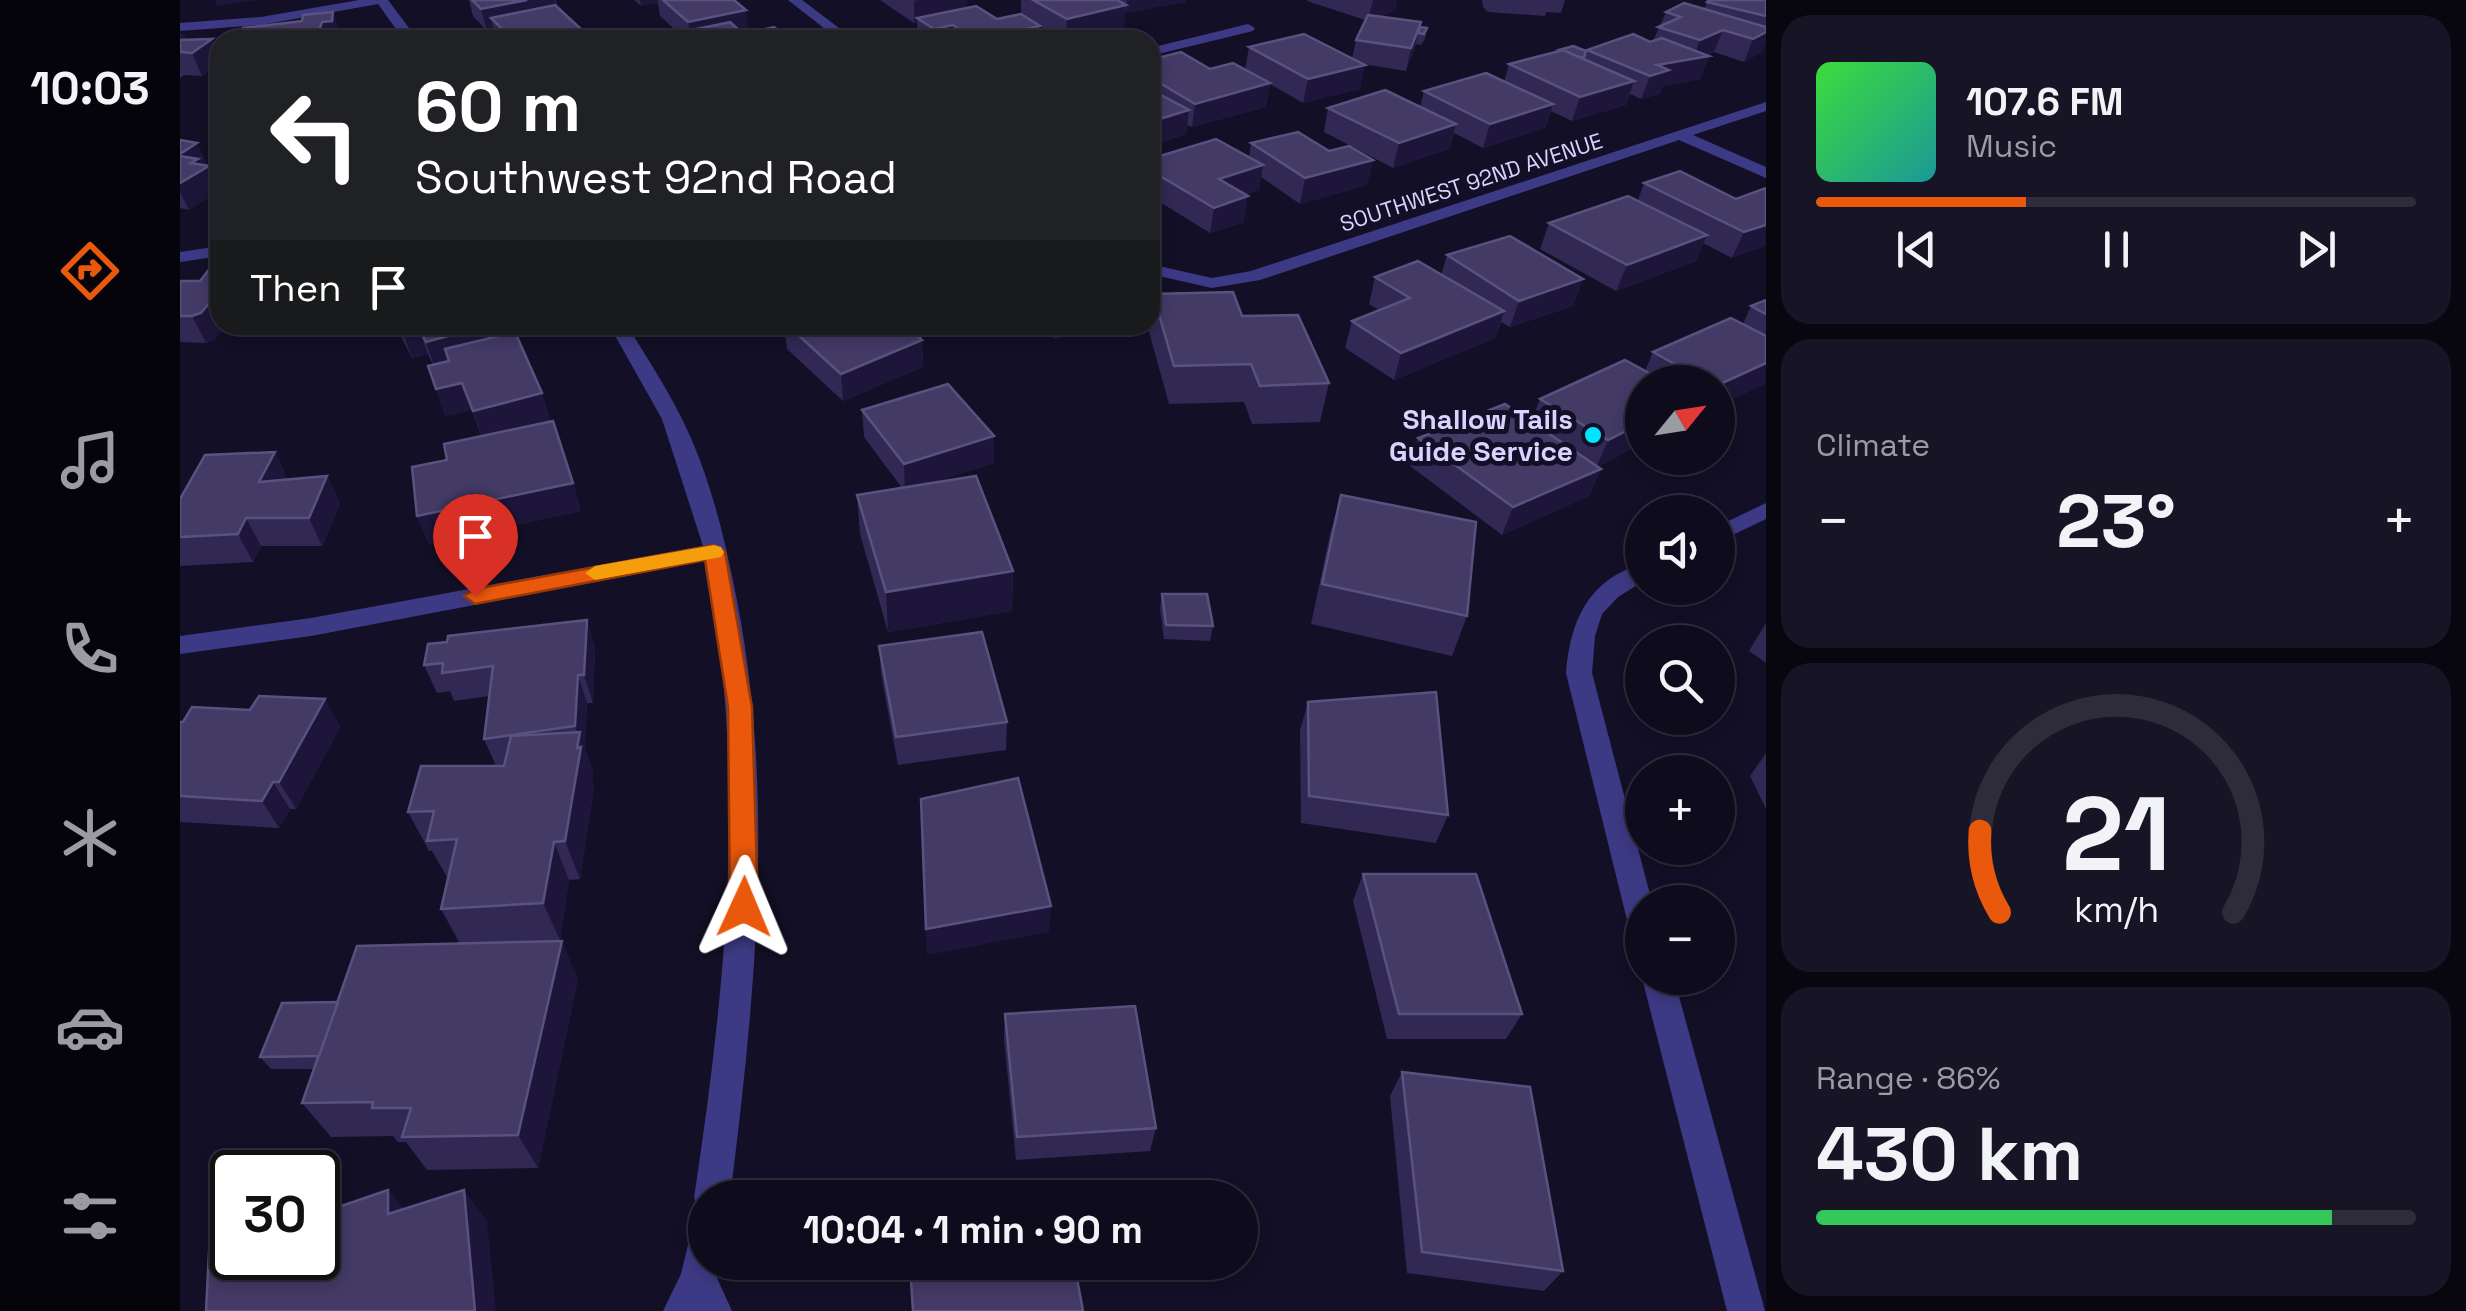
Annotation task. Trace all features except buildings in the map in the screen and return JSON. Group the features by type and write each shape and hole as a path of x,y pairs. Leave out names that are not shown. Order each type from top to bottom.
{"street":[{"path":"180,27 261,21 381,0 403,30"},
{"path":"794,0 834,30"},
{"path":"1160,50 1248,28"},
{"name":"SOUTHWEST 92ND AVENUE","path":"1160,272 1212,283 1254,276 1766,106"},
{"path":"1682,136 1766,173"},
{"path":"180,258 210,253"},
{"path":"624,335 645,367 678,435 714,552 740,707 745,818 737,1008 714,1180"},
{"path":"1735,526 1766,510"},
{"path":"180,645 311,627 714,552"},
{"path":"1625,582 1591,609 1580,632 1578,673 1633,885"},
{"path":"1662,995 1746,1311"}],"slow traffic":[{"path":"595,573 714,552"}],"place":[{"name":"Shallow Tails Guide Service","path":"1593,435"}],"route":[{"path":"475,596 714,552 740,707 744,907"}]}
